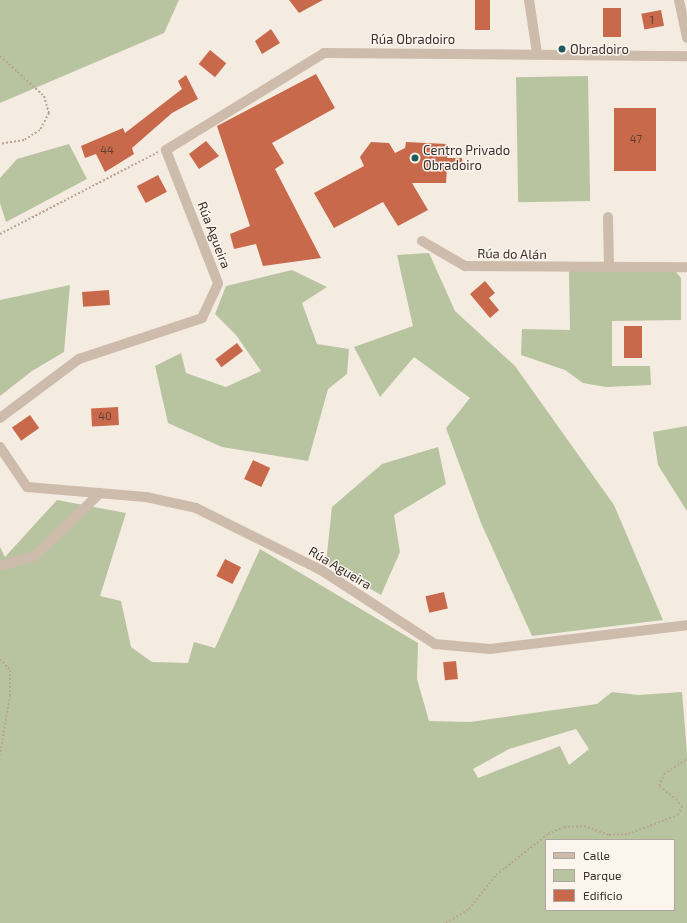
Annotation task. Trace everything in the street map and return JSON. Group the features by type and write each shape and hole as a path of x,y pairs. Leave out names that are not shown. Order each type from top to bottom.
{"street":[{"path":"529,0 537,53"},
{"path":"678,0 687,38"},
{"name":"Rúa Obradoiro","path":"166,150 324,53 537,53 687,56"},
{"name":"Rúa Agueira","path":"0,418 79,359 202,318 218,283 166,150"},
{"path":"608,216 609,267"},
{"name":"Rúa do Alán","path":"422,241 465,266 687,267"},
{"name":"Rúa Agueira","path":"0,447 27,487 146,497 196,508 321,570 435,644 490,649 687,625"},
{"path":"0,566 13,565 35,556 100,493"}],"path":[{"path":"0,56 44,96 49,113 40,130 24,140 0,144"},
{"path":"0,234 118,171 166,150"},
{"path":"0,659 10,670 10,695 0,756"},
{"path":"446,923 469,909 496,875 548,834 564,827 584,826 609,835 628,834 678,815 682,807 678,800 659,786 664,774 687,759"}],"green space":[{"path":"0,0 179,0 164,33 0,103"},
{"path":"588,76 590,201 518,202 516,77"},
{"path":"69,144 87,179 6,222 0,203 0,178 17,159"},
{"path":"429,253 455,311 515,366 614,505 663,620 532,636 481,523 446,428 470,398 414,357 380,397 354,347 413,326 397,255"},
{"path":"292,270 327,287 302,303 317,344 349,349 347,374 328,389 308,461 222,447 168,423 155,366 181,353 186,373 226,387 261,371 236,335 215,314 226,286"},
{"path":"569,271 676,272 681,278 681,320 612,321 612,366 650,366 651,385 606,387 583,383 565,370 521,355 522,329 570,330"},
{"path":"70,285 64,352 32,371 0,396 0,300"},
{"path":"687,426 687,511 658,465 653,432"},
{"path":"438,447 446,484 394,515 400,552 381,595 326,563 332,507 382,464"},
{"path":"57,500 126,513 100,596 121,601 131,647 152,662 188,663 194,642 215,648 260,549 418,643 417,679 429,721 470,722 597,704 612,692 638,695 682,692 687,753 687,923 0,923 0,547 5,557","holes":["576,729 589,749 569,765 560,746 478,778 473,769 509,749"]}],"building":[{"path":"289,0 323,0 299,13"},
{"path":"475,0 490,0 490,30 475,30"},
{"path":"603,8 621,8 621,37 603,37"},
{"path":"661,10 664,26 644,30 641,14"},
{"path":"271,29 280,43 262,54 255,41"},
{"path":"210,50 226,63 215,77 199,64"},
{"path":"316,74 335,108 272,143 284,163 275,169 321,258 263,266 256,244 234,249 230,234 250,226 217,126"},
{"path":"186,75 198,99 172,113 132,148 134,154 105,172 96,154 85,158 81,146 123,128 125,133 182,89 178,81"},
{"path":"614,108 656,108 656,171 614,171"},
{"path":"206,141 219,156 199,169 189,154"},
{"path":"371,142 389,143 395,153 405,148 406,142 447,144 447,158 462,158 463,167 447,167 446,183 412,183 428,210 398,226 383,202 334,228 314,193 364,166 360,157"},
{"path":"158,175 167,192 146,203 137,186"},
{"path":"485,281 495,293 489,298 499,310 490,318 470,294"},
{"path":"109,290 110,305 83,307 82,292"},
{"path":"624,326 642,326 642,358 624,358"},
{"path":"237,343 243,351 221,367 215,359"},
{"path":"118,407 119,425 92,426 91,408"},
{"path":"30,415 39,428 21,441 12,428"},
{"path":"253,460 270,468 261,487 244,479"},
{"path":"225,559 241,567 232,584 216,576"},
{"path":"444,592 448,609 429,613 425,596"},
{"path":"456,661 458,679 445,680 443,662"}],"place":[{"name":"Obradoiro","path":"562,49"},
{"name":"Centro Privado Obradoiro","path":"415,158"}]}
